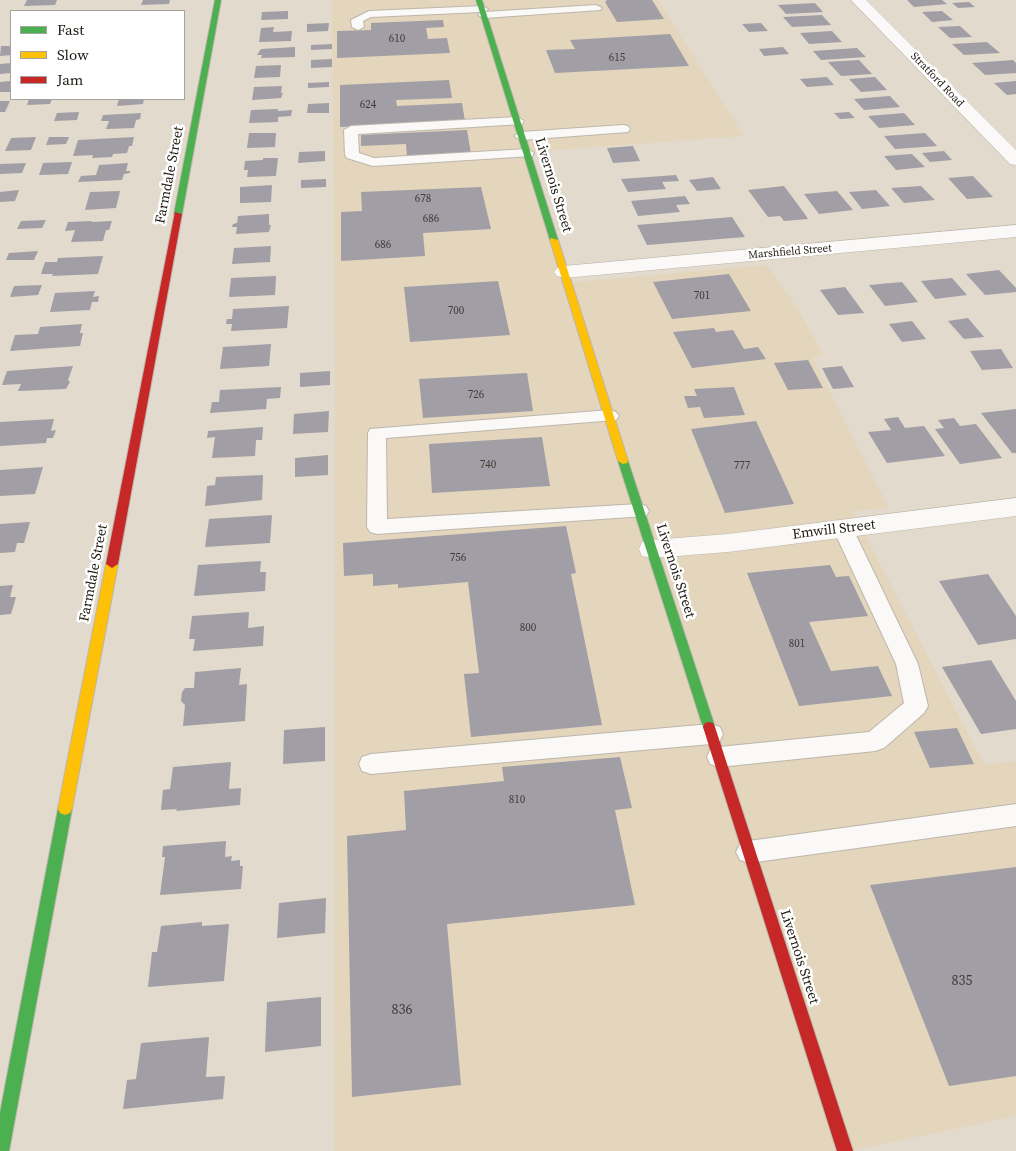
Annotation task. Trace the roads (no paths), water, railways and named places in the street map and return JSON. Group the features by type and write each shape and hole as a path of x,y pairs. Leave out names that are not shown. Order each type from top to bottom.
{"street":[{"name":"Farmdale Street","path":"1,1151 218,0"},
{"name":"Stratford Road","path":"858,0 1016,160"},
{"name":"Livernois Street","path":"482,8 639,511 845,1151"},
{"name":"Marshfield Street","path":"564,272 1016,231"},
{"name":"Emwill Street","path":"652,549 728,543 1016,507"}],"lane":[{"path":"358,27 357,20 369,14 482,8 596,8"},
{"path":"517,121 351,130 352,155 373,162 527,153"},
{"path":"521,136 623,129"},
{"path":"610,416 376,433 377,527 639,511"},
{"path":"719,757 875,741 916,706 907,664 843,529"},
{"path":"371,764 711,734"},
{"path":"749,852 1016,815"}]}
